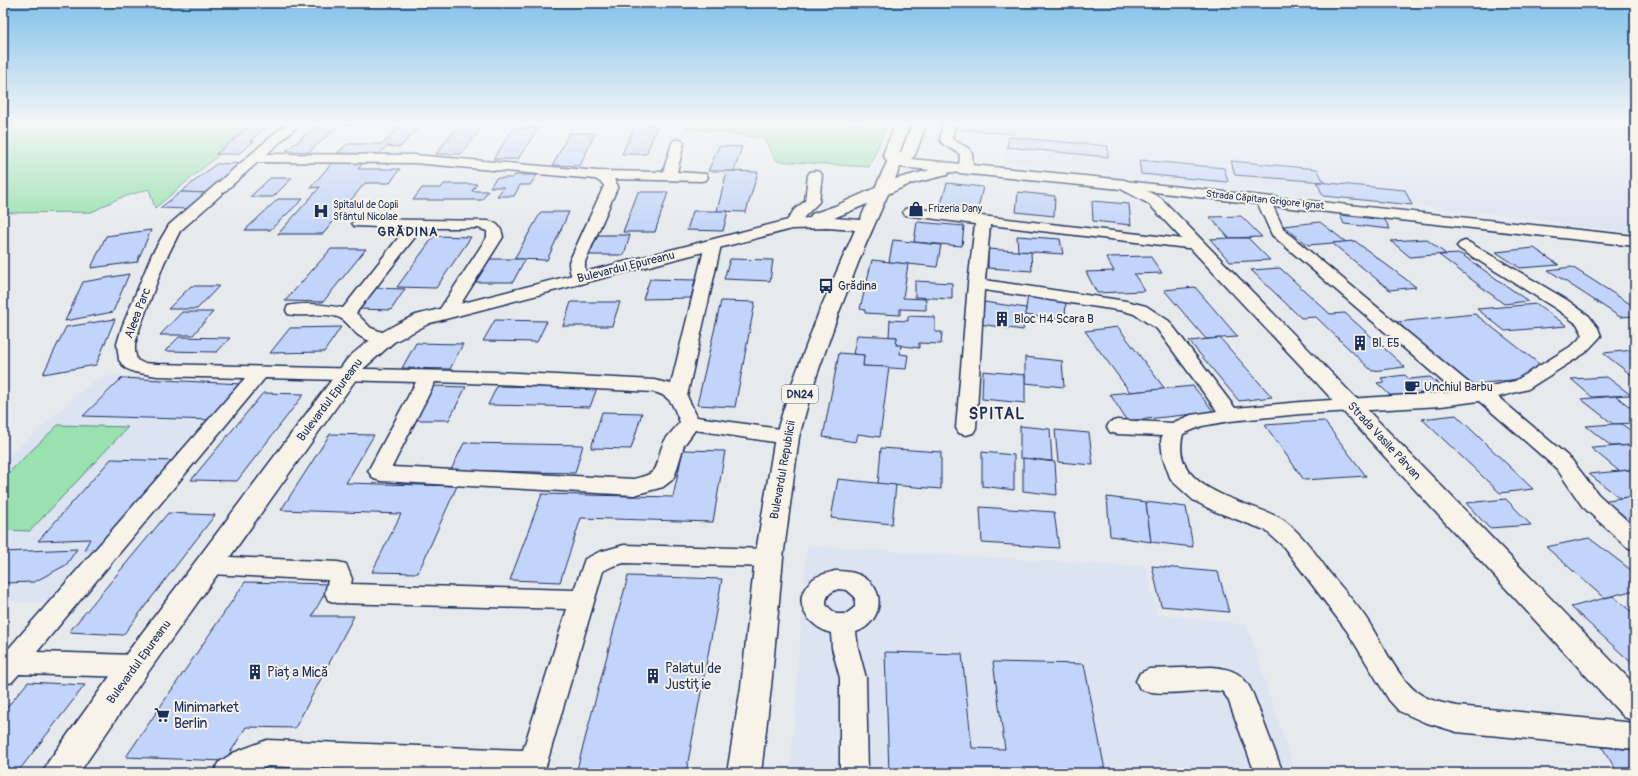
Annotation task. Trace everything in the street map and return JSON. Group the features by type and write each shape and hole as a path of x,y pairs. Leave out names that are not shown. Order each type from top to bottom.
{"main road":[{"name":"Bulevardul Republicii","path":"744,773 756,687 777,494 787,437 801,389 829,312 853,253 881,191 895,162 900,159"},
{"path":"942,159 966,168"},
{"name":"Strada Căpitan Grigore Ignat","path":"895,162 1125,185"},
{"path":"792,224 841,210 904,181 966,168"},
{"name":"Strada Vasile Pârvan","path":"1125,185 1155,201 1631,698"},
{"name":"Bulevardul Epureanu","path":"60,773 135,666 347,376 360,359 373,346 398,330 447,312 792,224 828,223 866,225"},
{"path":"792,224 828,232 843,240 853,253"}],"street":[{"name":"Aleea Parc","path":"254,159 174,228 166,238 141,304 130,327 126,346 127,356 131,364 140,369 347,376 504,379 654,386 667,389 678,394"},
{"path":"416,159 598,175 701,177"},
{"path":"669,176 674,159"},
{"path":"966,159 966,168"},
{"path":"581,278 577,269 577,262 611,186 608,180 598,175"},
{"path":"792,224 799,213 812,202 815,175"},
{"name":"Strada Căpitan Grigore Ignat","path":"1125,185 1635,241"},
{"path":"1264,200 1277,232 1564,464 1590,500 1635,541"},
{"path":"910,212 1196,244"},
{"path":"966,428 976,284 983,220"},
{"path":"359,223 478,224 488,225 494,229 495,237 447,312"},
{"path":"347,314 417,224"},
{"path":"690,423 678,394 713,245"},
{"path":"1117,427 1174,430 1198,420 1230,414 1350,404 1441,400 1477,395 1520,385 1580,349 1592,336 1589,328 1583,320 1561,304 1465,246"},
{"path":"976,284 1126,306 1140,310 1163,325 1230,414"},
{"path":"294,310 331,311 347,314 366,332 384,339"},
{"path":"8,668 260,372"},
{"path":"428,377 378,471 381,474 634,487 655,482 664,475 674,442 690,423"},
{"path":"690,423 787,437"},
{"path":"1174,430 1171,441 1172,452 1179,475 1201,494 1222,505 1273,524 1291,540 1356,624 1398,692 1409,702 1424,710 1457,719 1635,736"},
{"path":"228,773 243,763 267,753 531,769 593,566 607,558 624,554 769,558"},
{"path":"209,565 338,571 340,579 337,593 582,600"},
{"path":"843,624 845,648 853,678 854,773"},
{"path":"8,668 135,666"},
{"path":"1149,681 1216,679 1227,681 1234,686 1240,694 1269,773"}],"shaded area":[{"path":"1005,159 1635,159 1635,232 1568,225 1543,219 1112,176 1111,172 1005,162"},
{"path":"111,376 250,386 74,603 3,601 3,461 90,384 102,378"},
{"path":"807,546 1146,567 1158,614 1247,625 1295,773 790,773"}],"green space":[{"path":"3,159 214,159 155,208 149,189 117,199 92,212 3,213"},
{"path":"776,159 872,159 869,167 777,161"},
{"path":"58,425 128,427 30,531 3,530 3,478"}],"building":[{"path":"556,159 583,159 580,166 553,165"},
{"path":"713,159 738,159 734,171 708,171"},
{"path":"1139,160 1224,168 1228,182 1141,174"},
{"name":"Spitalul de Copii Sfântul Nicolae","path":"334,161 364,161 358,169 400,169 390,183 365,183 323,234 278,234 320,187 310,188"},
{"path":"1231,161 1317,169 1324,182 1235,175"},
{"path":"243,163 209,193 181,192 216,164"},
{"path":"727,171 758,172 746,212 717,211"},
{"path":"515,175 537,175 530,185 520,185 514,196 497,196 504,187 490,187 496,178 512,178"},
{"path":"270,178 292,178 273,197 250,197"},
{"path":"1317,182 1405,190 1412,205 1323,196"},
{"path":"947,183 983,187 978,209 941,204"},
{"path":"444,184 477,184 472,191 488,191 482,200 413,200 422,188 441,188"},
{"path":"181,192 209,193 190,209 160,208"},
{"path":"638,192 668,192 655,232 623,232"},
{"path":"1018,192 1055,196 1054,216 1016,212"},
{"path":"278,199 303,199 270,230 245,230"},
{"path":"1092,201 1129,204 1131,225 1093,221"},
{"path":"693,211 728,211 723,231 687,230"},
{"path":"541,212 569,212 547,260 514,259"},
{"path":"1340,215 1385,220 1390,229 1344,224"},
{"path":"1241,216 1262,237 1229,238 1210,217"},
{"path":"917,222 964,226 962,246 914,242"},
{"path":"1320,222 1346,242 1308,245 1283,226"},
{"path":"151,230 137,262 91,268 106,236"},
{"path":"598,235 630,235 624,255 589,255"},
{"path":"434,236 471,237 436,288 397,287"},
{"path":"1017,236 1060,239 1063,254 1018,251"},
{"path":"1248,238 1270,260 1230,262 1210,239"},
{"path":"1426,239 1446,254 1410,257 1391,241"},
{"path":"893,240 941,245 937,267 889,262"},
{"path":"1355,241 1416,287 1390,290 1332,243"},
{"path":"1534,248 1559,265 1520,268 1496,252"},
{"path":"331,249 366,249 323,302 285,301"},
{"path":"988,249 1031,252 1032,271 988,268"},
{"path":"1461,254 1528,301 1504,304 1439,255"},
{"path":"1150,256 1162,273 1134,274 1145,291 1097,293 1086,272 1114,271 1106,257"},
{"path":"490,259 525,259 513,282 475,282"},
{"path":"730,259 773,260 770,281 724,279"},
{"path":"872,260 908,264 903,298 926,299 926,310 900,309 900,315 865,313 865,310 860,309"},
{"path":"1572,267 1635,307 1635,316 1620,317 1548,270"},
{"name":"Bl. E5","path":"1280,268 1330,314 1345,313 1405,367 1372,371 1316,317 1301,318 1251,270"},
{"path":"129,274 113,312 65,321 83,282"},
{"path":"650,279 695,280 691,298 643,299"},
{"path":"915,281 952,283 952,299 915,297"},
{"path":"191,286 219,286 197,309 168,309"},
{"path":"1195,287 1238,337 1206,339 1164,290"},
{"path":"374,288 405,289 391,310 358,309"},
{"path":"1028,294 1066,299 1065,320 1025,315"},
{"path":"721,301 755,302 735,407 697,405"},
{"path":"571,302 620,302 612,326 563,326"},
{"name":"Bloc H4 Scara B","path":"984,302 1026,308 1023,330 979,324"},
{"path":"1537,304 1567,326 1505,331 1477,309"},
{"path":"182,312 213,312 193,335 160,335"},
{"path":"1475,314 1542,366 1519,379 1469,385 1397,322"},
{"path":"908,316 935,317 935,332 942,332 941,344 919,343 919,348 896,345 897,337 889,337 890,320 908,321"},
{"path":"115,319 96,365 43,374 66,327"},
{"path":"495,320 547,321 537,342 483,341"},
{"path":"341,327 324,352 270,353 290,328"},
{"path":"1118,327 1165,389 1130,392 1085,331"},
{"path":"857,335 897,337 896,345 901,345 900,354 908,355 906,369 863,366 864,355 853,354"},
{"path":"179,337 230,338 217,352 165,351"},
{"path":"1220,338 1272,397 1239,401 1189,341"},
{"path":"416,343 463,344 450,369 402,368"},
{"path":"1634,350 1635,378 1603,353"},
{"path":"839,353 864,355 863,366 889,367 880,437 858,434 856,442 823,437"},
{"path":"1025,357 1062,361 1064,387 1025,383"},
{"path":"983,371 1025,375 1025,403 982,399"},
{"name":"Unchiul Barbu","path":"1405,375 1409,379 1430,377 1447,391 1402,398 1391,396 1377,383 1384,382 1381,378"},
{"path":"1607,377 1631,395 1592,397 1571,379"},
{"path":"122,378 242,384 213,420 83,416"},
{"path":"432,386 466,387 449,420 410,420"},
{"path":"497,386 597,388 590,407 488,405"},
{"path":"1193,386 1214,412 1127,421 1110,394"},
{"path":"263,393 304,394 237,481 191,480"},
{"path":"1616,396 1635,411 1635,423 1613,424 1581,399"},
{"path":"602,412 642,413 631,449 591,448"},
{"path":"1456,415 1533,489 1500,493 1422,419"},
{"path":"1324,421 1366,476 1304,480 1265,425"},
{"path":"1622,424 1635,434 1635,445 1611,446 1586,426"},
{"path":"1020,426 1050,429 1052,461 1020,458"},
{"path":"1055,430 1089,433 1093,465 1058,462"},
{"path":"330,434 374,435 346,483 457,486 418,573 372,572 401,514 281,510"},
{"path":"464,443 583,445 575,473 451,470"},
{"path":"1634,445 1635,469 1619,471 1591,448"},
{"path":"881,448 941,452 941,489 878,484"},
{"path":"683,450 725,451 713,522 581,518 560,582 510,580 542,494 673,497"},
{"path":"982,452 1014,455 1014,490 982,486"},
{"path":"1023,458 1055,462 1057,495 1023,491"},
{"path":"111,459 176,461 103,548 84,550 90,539 38,541"},
{"path":"1630,470 1635,474 1635,496 1620,498 1589,474"},
{"path":"838,479 896,485 892,524 831,518"},
{"path":"1635,496 1635,529 1601,501"},
{"path":"1107,497 1146,502 1151,542 1110,536"},
{"path":"1506,499 1531,525 1489,528 1466,503"},
{"path":"1146,502 1186,507 1193,547 1151,542"},
{"path":"980,507 1054,512 1059,548 982,543"},
{"path":"168,513 215,515 123,635 69,632"},
{"path":"1589,538 1635,573 1635,590 1604,598 1546,547"},
{"path":"77,549 66,565 34,582 3,583 3,552"},
{"path":"1152,566 1218,572 1229,612 1161,606"},
{"name":"Palatul de Justiție","path":"628,576 722,579 686,773 576,773"},
{"name":"Piața Mică","path":"245,582 330,584 312,616 354,616 295,728 246,727 225,761 126,757"},
{"path":"1613,596 1635,615 1635,666 1571,607"},
{"path":"885,652 962,654 972,748 1005,749 993,662 1084,664 1105,770 1179,773 889,773"},
{"path":"28,682 85,685 17,773 3,773 3,712"},
{"path":"1602,747 1635,750 1635,773 1618,773"}],"place":[{"name":"Frizeria Dany","path":"916,209"},
{"name":"Spitalul de Copii Sfântul Nicolae","path":"321,211"},
{"name":"Grădina","path":"826,286"},
{"name":"Bloc H4 Scara B","path":"1002,319"},
{"name":"Bl. E5","path":"1360,343"},
{"name":"Unchiul Barbu","path":"1412,387"},
{"name":"Piața Mică","path":"255,672"},
{"name":"Palatul de Justiție","path":"653,676"},
{"name":"Minimarket Berlin","path":"162,715"}],"district":[{"name":"GRĂDINA","path":"408,232"},
{"name":"SPITAL","path":"997,414"}]}
